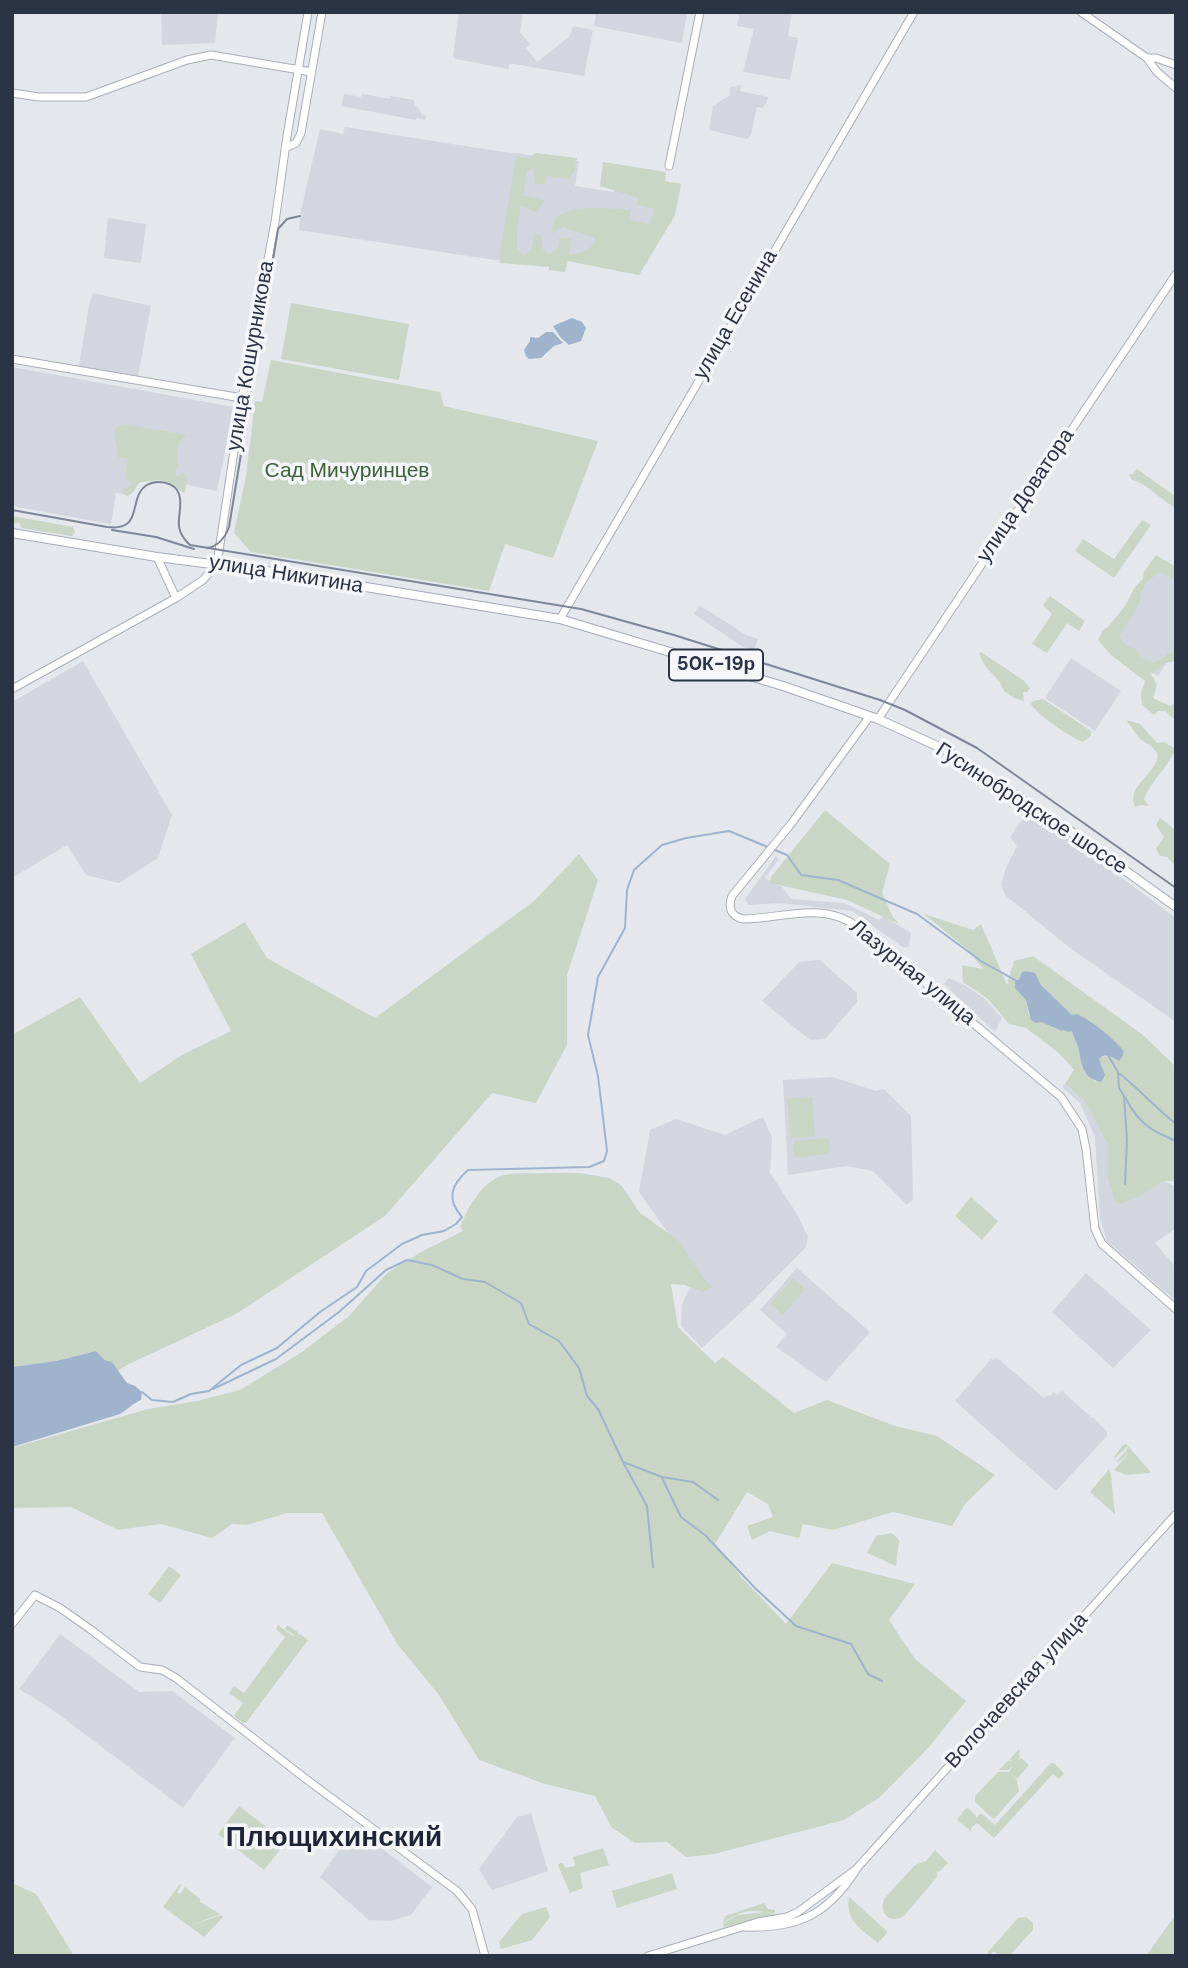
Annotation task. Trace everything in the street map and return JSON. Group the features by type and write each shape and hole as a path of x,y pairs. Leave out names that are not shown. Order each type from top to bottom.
{"main road":[{"name":"улица Никитина","path":"12,533 560,619"},
{"name":"Гусинобродское шоссе","path":"560,619 783,686 874,718 947,751 988,775 1176,907"}],"street":[{"name":"улица Кошурникова","path":"217,564 242,398 275,222 308,12"},
{"name":"улица Кошурникова","path":"285,148 296,143 301,133 322,12"},
{"path":"669,166 700,12"},
{"name":"улица Есенина","path":"560,619 914,12"},
{"path":"1081,12 1147,58 1157,72 1176,88"},
{"path":"12,93 46,97 86,97 187,60 211,55 312,72"},
{"path":"1147,58 1176,65"},
{"name":"улица Доватора","path":"874,718 1176,274"},
{"path":"12,359 242,398"},
{"path":"157,557 176,598"},
{"path":"12,689 176,598 203,580 217,564"},
{"name":"Лазурная улица","path":"874,718 732,896 730,911 743,919 818,912 841,916 904,965 1060,1097 1082,1129 1095,1229 1102,1244 1176,1309"},
{"name":"Волочаевская улица","path":"744,1927 766,1928 797,1923 824,1908 1176,1514"},
{"path":"12,1624 35,1595 70,1615 140,1667 162,1670 176,1678 457,1891 472,1909 485,1956"},
{"name":"Волочаевская улица","path":"744,1927 798,1912 858,1867"},
{"path":"648,1956 744,1927"}],"shaded area":[{"path":"161,12 218,12 215,43 162,45"},
{"path":"459,12 523,12 520,32 530,44 526,48 537,62 570,36 573,26 593,30 584,76 515,64 509,64 509,69 456,59 453,56"},
{"path":"596,12 687,12 682,43 594,26"},
{"path":"740,12 792,12 788,36 798,38 790,80 743,72 754,29 737,26"},
{"path":"741,85 740,91 768,97 763,108 757,107 751,134 747,139 709,130 713,106 730,95 730,87"},
{"path":"344,94 414,100 414,106 426,116 425,120 341,106"},
{"path":"345,127 579,161 575,186 614,192 618,173 681,184 675,215 639,275 568,261 507,262 299,230 301,210 320,129 343,134"},
{"path":"108,218 146,224 141,263 104,258"},
{"path":"93,293 151,306 138,376 79,366"},
{"path":"12,367 234,407 217,491 159,479 138,482 130,495 116,493 111,524 12,506"},
{"path":"1157,558 1176,570 1176,655 1169,659 1158,676 1105,638"},
{"path":"699,605 746,635 758,639 754,650 743,647 694,614"},
{"path":"1071,658 1121,691 1095,731 1045,698"},
{"path":"83,661 172,815 158,858 119,883 86,875 67,845 12,878 12,702"},
{"path":"1029,810 1176,918 1176,1022 1070,948 1005,895 1001,884 1017,846 1010,837"},
{"path":"776,856 779,859 765,878 782,887 791,899 844,903 879,920 883,916 911,933 909,946 904,948 852,911 781,903 748,905 745,899"},
{"path":"820,960 857,993 857,1002 825,1039 810,1040 762,1001 799,962"},
{"path":"949,978 985,999 1002,1018 995,1032 944,984"},
{"path":"832,1077 876,1091 884,1089 911,1116 913,1199 907,1205 873,1171 847,1166 788,1175 783,1080"},
{"path":"1065,1084 1083,1099 1108,1145 1108,1178 1141,1196 1164,1181 1176,1187 1176,1228 1155,1243 1176,1267 1175,1300 1107,1241 1100,1217 1095,1137 1080,1103 1062,1087"},
{"path":"763,1117 772,1138 770,1173 797,1214 808,1237 806,1247 702,1348 681,1326 682,1304 697,1274 639,1192 650,1130 676,1119 725,1135"},
{"path":"797,1268 870,1332 826,1382 776,1347 787,1334 760,1310"},
{"path":"1086,1273 1151,1330 1113,1368 1052,1312"},
{"path":"996,1357 1044,1398 1062,1391 1107,1432 1107,1436 1056,1491 955,1401 991,1359"},
{"path":"60,1634 139,1692 172,1691 235,1738 183,1808 50,1708 19,1689"},
{"path":"531,1813 548,1871 492,1890 479,1869 517,1817"},
{"path":"355,1828 432,1887 411,1915 391,1921 369,1920 320,1877"}],"green space":[{"path":"535,153 577,158 574,172 568,179 546,176 545,184 534,184 534,167 527,172 523,196 545,200 537,212 521,206 517,248 524,256 532,247 534,232 541,236 543,250 549,254 558,248 560,238 571,238 569,254 589,249 595,238 563,227 551,234 556,217 573,210 630,210 630,220 650,224 654,209 637,205 639,198 600,186 603,162 666,172 665,181 681,184 675,215 639,275 568,261 565,272 549,270 549,267 500,263 516,157 530,158"},
{"path":"291,303 409,324 399,380 281,359"},
{"name":"Сад Мичуринцев","path":"271,360 440,392 444,406 598,441 553,558 505,544 489,591 251,552 234,533 246,476 255,401 262,402"},
{"path":"122,424 187,435 179,443 175,473 177,477 184,473 187,477 185,493 166,481 158,480 139,483 128,496 123,494 124,488 133,483 125,478 128,459 118,457 115,429"},
{"path":"1137,469 1175,496 1176,508 1132,480 1129,474 1133,474"},
{"path":"12,516 73,527 75,532 72,536 22,528 18,522 12,525"},
{"path":"1142,520 1151,525 1114,578 1075,551 1083,539 1114,559"},
{"path":"1156,555 1176,567 1176,580 1160,572 1145,583 1140,603 1119,637 1126,646 1136,649 1140,656 1154,663 1176,651 1176,661 1165,663 1160,666 1160,670 1151,674 1157,685 1153,698 1170,706 1176,705 1176,729 1175,720 1165,711 1158,711 1154,715 1142,705 1141,694 1145,681 1111,655 1098,640 1103,630 1125,606"},
{"path":"1050,596 1085,621 1079,631 1067,623 1047,653 1032,644 1052,614 1043,605"},
{"path":"981,652 1023,680 1030,688 1023,692 1024,701 1004,691 985,666 979,654"},
{"path":"1043,699 1091,731 1091,736 1083,742 1047,720 1031,704"},
{"path":"1126,720 1140,724 1157,743 1164,742 1176,749 1176,754 1173,754 1144,799 1149,806 1135,807 1133,799 1138,786 1153,768 1158,754 1140,739"},
{"path":"825,810 890,864 882,893 899,924 847,900 770,883 771,877"},
{"path":"1160,818 1176,830 1174,864 1167,857 1160,856 1156,849 1164,837 1156,825"},
{"path":"579,854 598,880 567,975 567,1045 536,1103 492,1093 385,1216 236,1314 117,1371 112,1362 105,1360 96,1351 56,1361 12,1367 12,1035 80,997 140,1083 182,1055 231,1031 191,954 245,922 267,958 375,1018 534,901"},
{"path":"924,914 973,930 981,924 1007,985 1014,961 1033,956 1143,1035 1176,1067 1176,1181 1164,1181 1141,1196 1120,1204 1115,1201 1108,1178 1108,1145 1083,1099 1065,1084 1074,1070 1059,1053 1026,1028 1009,1024 988,999 963,982 962,965 983,969 967,949","holes":["1036,978 1072,1015 1089,1020 1123,1051 1123,1054 1099,1059 1102,1067 1096,1082 1084,1070 1072,1031 1056,1029 1029,1015 1026,1000 1015,987 1015,981"]},
{"path":"812,1097 815,1136 791,1138 787,1099"},
{"path":"827,1138 830,1152 828,1154 794,1156 795,1141"},
{"path":"580,1173 609,1178 621,1185 640,1213 678,1240 705,1280 713,1287 702,1292 685,1285 671,1284 678,1327 715,1363 723,1357 794,1413 827,1400 895,1426 937,1436 995,1475 965,1504 952,1526 893,1512 833,1530 803,1524 799,1538 770,1531 752,1540 747,1526 773,1517 768,1504 747,1492 715,1544 742,1578 786,1624 832,1563 915,1584 889,1620 915,1659 966,1701 929,1747 880,1797 844,1820 714,1854 686,1857 667,1842 635,1843 611,1827 595,1796 545,1784 479,1760 439,1695 398,1645 322,1513 287,1513 247,1525 232,1524 212,1538 161,1524 118,1530 71,1507 12,1508 12,1448 148,1409 240,1390 302,1352 349,1316 387,1273 463,1231 460,1227 471,1205 481,1191 494,1180 511,1174"},
{"path":"971,1197 998,1221 982,1240 955,1216"},
{"path":"793,1278 805,1289 783,1315 770,1304"},
{"path":"1126,1444 1150,1473 1126,1475 1114,1470 1129,1453 1117,1463 1128,1448 1114,1457"},
{"path":"1109,1469 1111,1475 1115,1514 1090,1492"},
{"path":"892,1533 899,1540 896,1566 867,1553 876,1536"},
{"path":"169,1566 181,1575 160,1603 148,1594"},
{"path":"278,1625 293,1636 285,1629 287,1625 299,1633 296,1637 300,1634 308,1640 246,1723 243,1723 234,1716 243,1703 229,1693 234,1686 244,1693 285,1637 276,1629"},
{"path":"1019,1749 1020,1757 1017,1761 1021,1758 1029,1765 1017,1779 1010,1773 1017,1780 1019,1791 994,1819 975,1802 975,1796 998,1772 1009,1772 1013,1766 1008,1770 999,1770 1009,1760 1012,1762 1010,1759"},
{"path":"1051,1763 1064,1773 1059,1779 1053,1774 994,1838 977,1823 971,1828 971,1833 957,1820 968,1808 976,1818 981,1813 995,1825"},
{"path":"239,1806 286,1842 264,1870 218,1834"},
{"path":"603,1848 609,1865 580,1873 583,1888 570,1893 558,1865 563,1863 565,1868 575,1866 573,1857"},
{"path":"935,1850 948,1863 937,1871 937,1877 904,1916 894,1919 884,1914 884,1899 915,1865 926,1861"},
{"path":"672,1873 677,1889 617,1908 612,1891"},
{"path":"12,1883 36,1894 74,1956 12,1956"},
{"path":"180,1884 177,1893 180,1894 185,1887 200,1899 200,1902 220,1914 190,1926 221,1915 223,1917 204,1937 163,1907"},
{"path":"849,1897 887,1931 878,1943 860,1929 852,1918 848,1905"},
{"path":"764,1903 768,1909 775,1910 775,1913 765,1913 776,1914 724,1927 723,1924 736,1916 723,1923 725,1916","holes":["753,1911 765,1912 738,1915"]},
{"path":"546,1907 550,1917 532,1940 501,1949 499,1942 522,1914"},
{"path":"1176,1914 1176,1956 1146,1956"},
{"path":"1026,1917 1033,1923 1033,1930 1009,1956 999,1956 994,1951 992,1956 985,1955 1018,1918"}],"water":[{"path":"572,318 582,322 586,328 581,341 569,345 553,326"},
{"path":"546,332 553,332 563,343 554,346 541,358 529,359 524,350 530,337 538,338"},
{"path":"1022,972 1035,973 1041,985 1072,1015 1077,1014 1096,1025 1124,1051 1119,1061 1106,1056 1099,1059 1105,1075 1101,1082 1086,1073 1072,1031 1062,1031 1031,1020 1026,1000 1015,988 1015,980 1019,980"},
{"path":"96,1351 105,1360 112,1362 127,1383 142,1392 141,1400 120,1414 12,1447 12,1367 56,1361"}],"waterway":[{"path":"142,1392 152,1400 173,1402 191,1394 209,1391 241,1365 277,1348 320,1312 357,1287 366,1271 402,1244 422,1235 444,1231 456,1224 462,1217 452,1198 454,1187 468,1170 589,1167 604,1161 607,1151 598,1076 588,1035 598,977 625,928 627,890 634,870 662,845 729,831 770,848"},
{"path":"775,850 787,855 801,875 838,880 917,914 981,961 1015,980"},
{"path":"1108,1055 1118,1072 1119,1088 1124,1096 1127,1140 1125,1184"},
{"path":"1120,1074 1176,1124"},
{"path":"1125,1097 1142,1121 1176,1142"},
{"path":"213,1389 276,1359 339,1312 386,1270 407,1260 432,1265 463,1279 485,1282 521,1303 529,1324 559,1341 579,1368 587,1396 598,1409 623,1462 662,1477 693,1482 718,1500"},
{"path":"623,1462 647,1506 653,1567"},
{"path":"662,1478 681,1517 705,1535 755,1588 796,1626 851,1644 868,1674 882,1681"}],"tram line":[{"path":"207,548 221,541 229,527 278,229 287,219 300,216"},
{"path":"12,510 119,527 131,519 141,490 151,483 165,483 174,487 179,494 180,532 190,545 581,609 674,635 880,700 905,710 977,748 1176,888"},
{"path":"112,530 156,537 194,549"}],"district":[{"name":"Плющихинский","path":"334,1839"}]}
